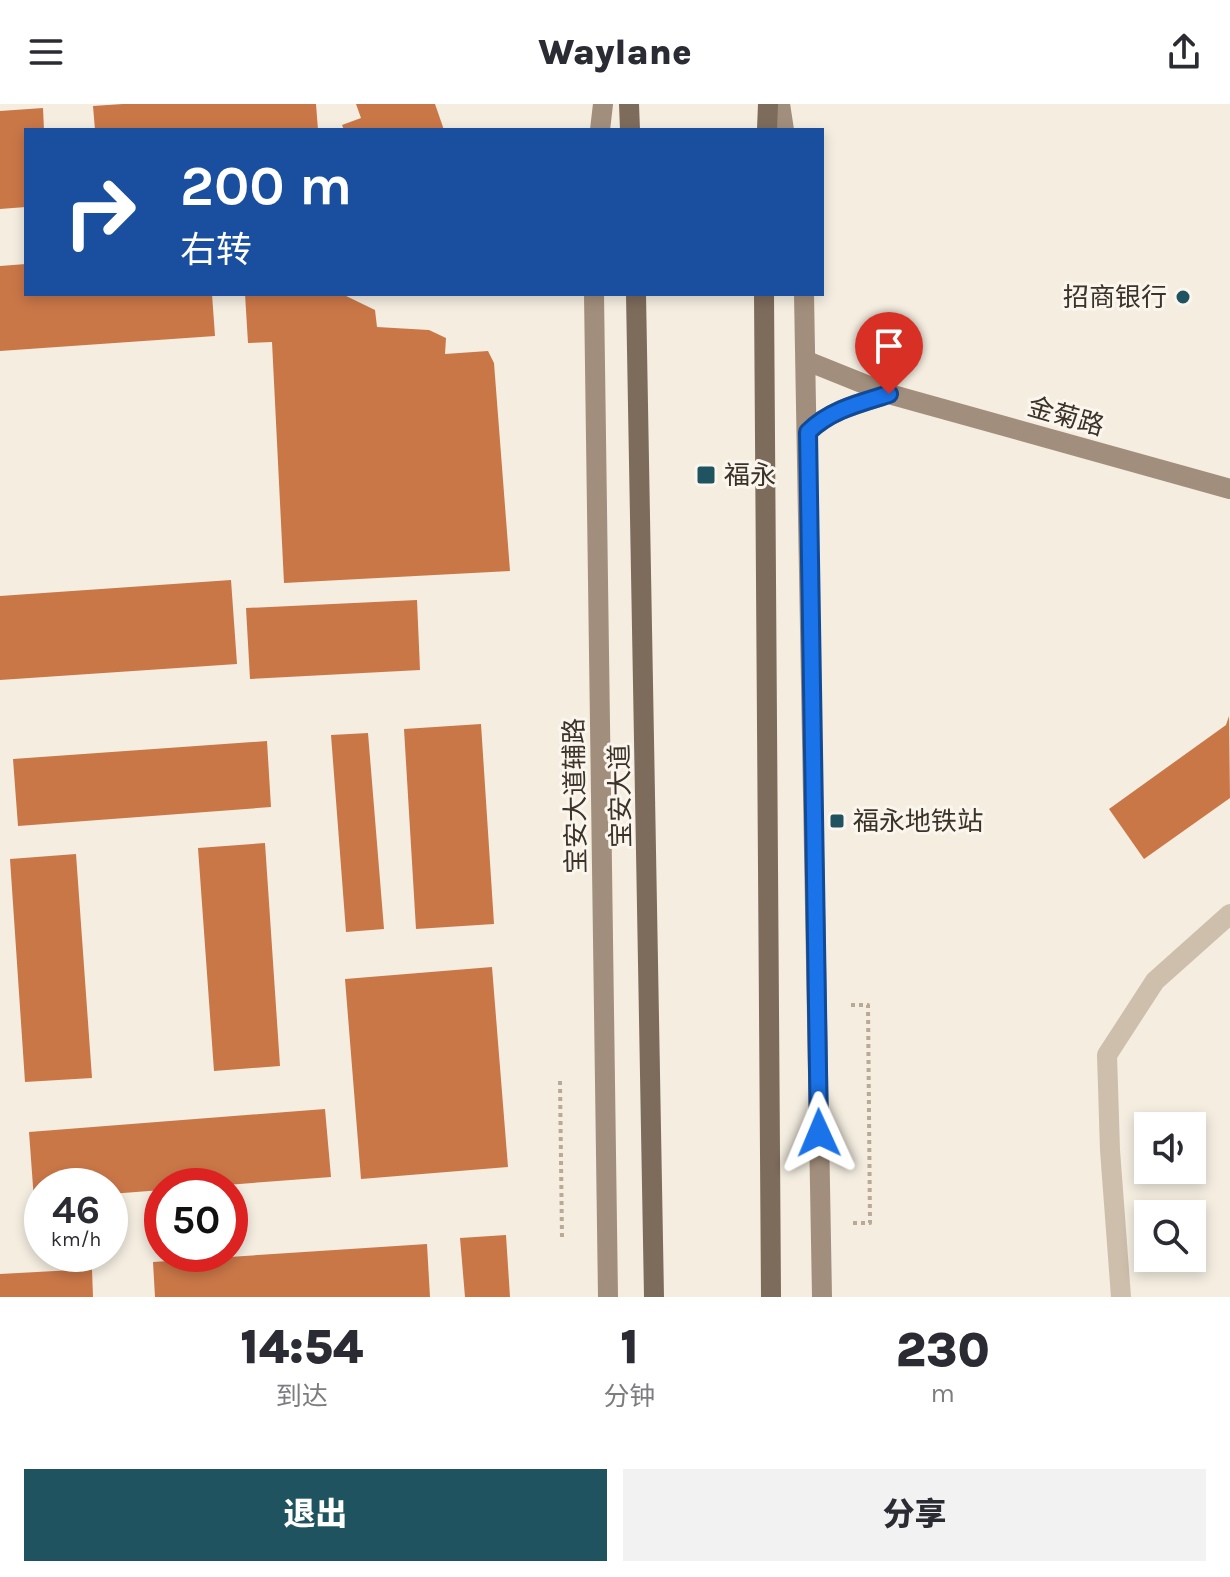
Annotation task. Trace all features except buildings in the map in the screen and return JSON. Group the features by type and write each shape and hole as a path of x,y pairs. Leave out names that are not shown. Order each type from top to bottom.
{"main road":[{"path":"600,128 603,104"},
{"path":"629,104 630,128"},
{"path":"767,128 768,104"},
{"path":"780,104 784,128"},
{"name":"宝安大道辅路","path":"594,296 608,1297"},
{"name":"宝安大道","path":"636,296 654,1297"},
{"path":"764,296 771,1297"},
{"path":"804,296 822,1297"},
{"name":"金菊路","path":"807,361 889,394 1230,489"},
{"path":"808,432 837,411 889,394"}],"street":[{"path":"1121,1297 1110,1150 1107,1055 1155,981 1230,914"}],"path":[{"path":"851,1005 868,1005 870,1223 852,1223"},
{"path":"560,1081 562,1238"}],"place":[{"name":"招商银行","path":"1183,297"},
{"name":"福永","path":"706,475"},
{"name":"福永地铁站","path":"837,821"}],"route":[{"path":"819,1133 808,432 837,411 889,394"}]}
